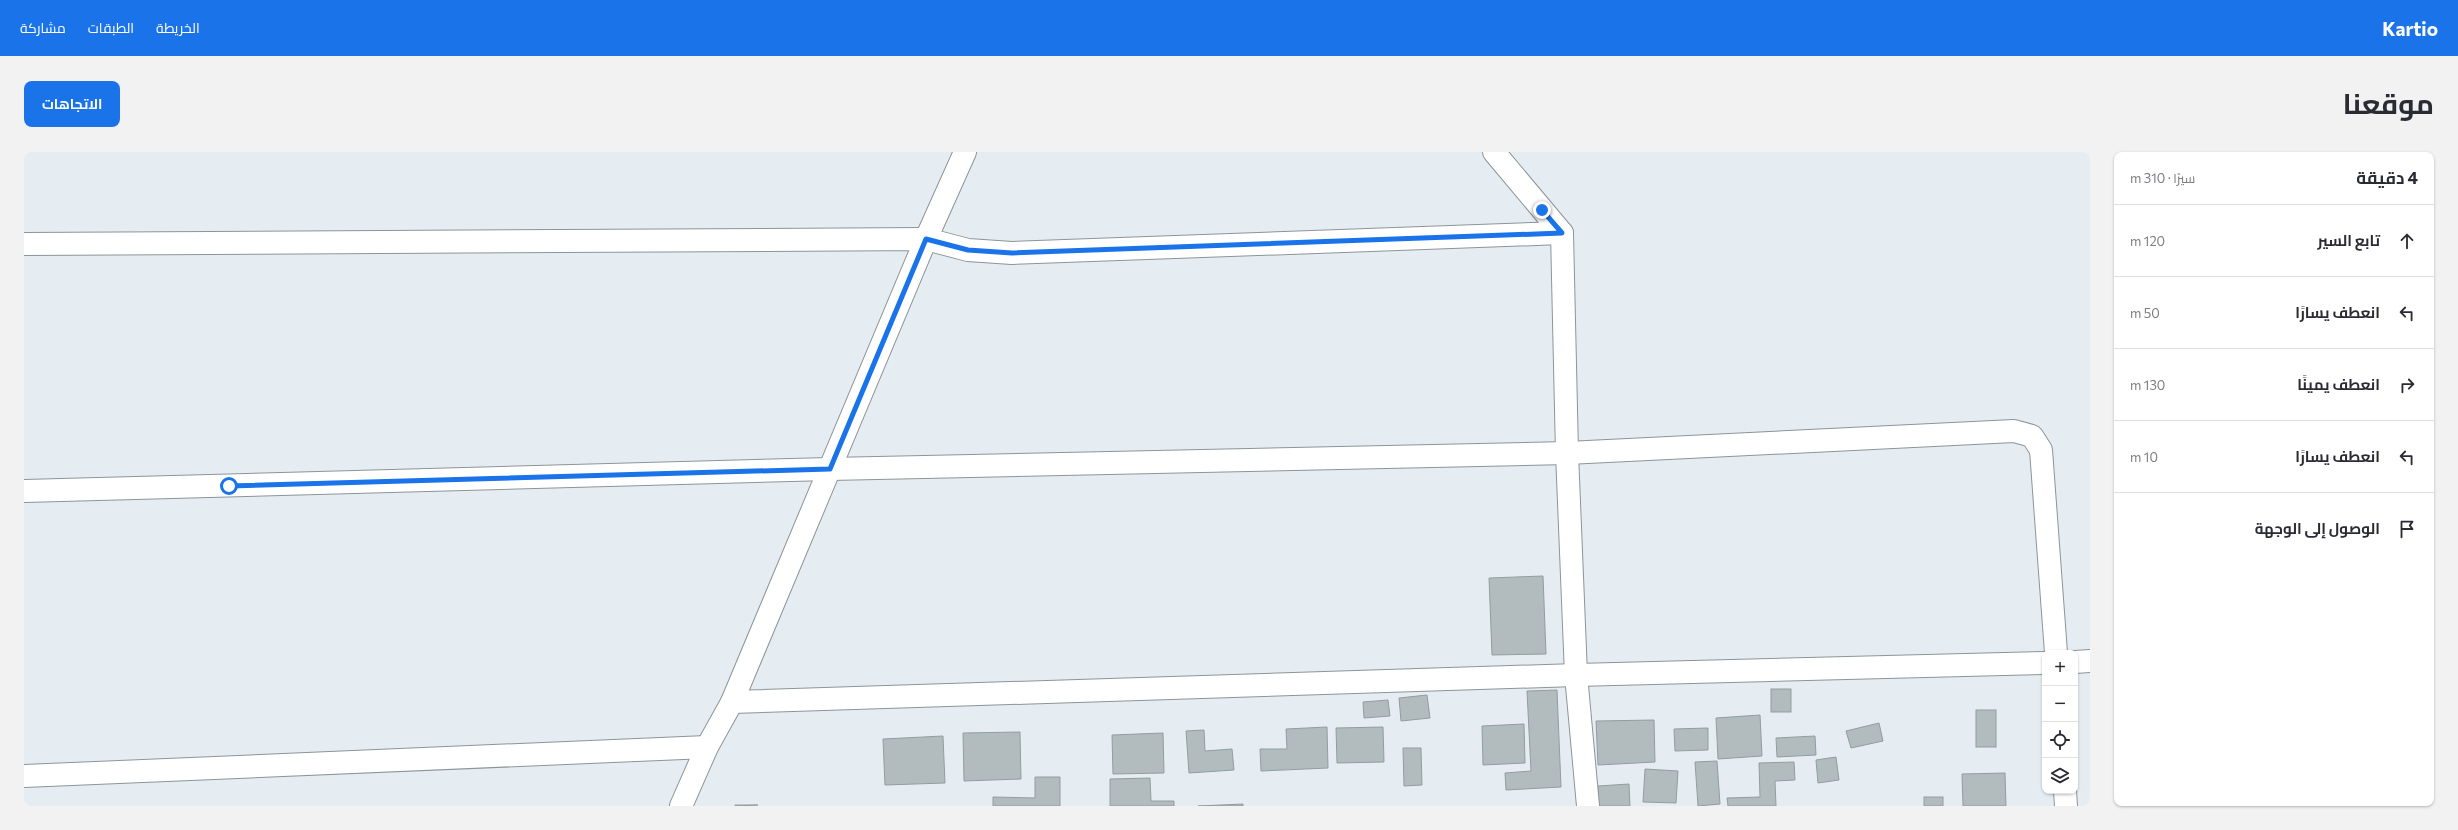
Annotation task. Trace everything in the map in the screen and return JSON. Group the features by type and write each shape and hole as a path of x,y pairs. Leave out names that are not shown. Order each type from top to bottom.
{"street":[{"path":"681,806 707,747 732,702 926,239 965,152"},
{"path":"1494,152 1562,233 1567,453 1576,675 1588,806"},
{"path":"24,244 926,239 968,250 1012,253 1562,233"},
{"path":"24,492 830,469 1567,453 2014,432 2032,436 2041,450 2056,650"},
{"path":"2078,662 2090,661"},
{"path":"732,702 1576,675 2042,663"},
{"path":"24,776 707,747"},
{"path":"2065,794 2066,806"}],"building":[{"path":"1543,576 1546,654 1492,655 1489,578"},
{"path":"1771,689 1791,689 1791,712 1771,712"},
{"path":"1557,690 1561,787 1506,790 1505,773 1531,771 1527,691"},
{"path":"1427,695 1430,718 1401,721 1399,698"},
{"path":"1388,700 1390,716 1364,718 1363,702"},
{"path":"1976,710 1996,710 1996,747 1976,747"},
{"path":"1760,715 1762,756 1718,759 1716,718"},
{"path":"1654,720 1655,762 1598,765 1596,721"},
{"path":"1879,723 1883,741 1851,748 1846,731"},
{"path":"1524,724 1525,763 1483,765 1482,726"},
{"path":"1327,727 1328,768 1261,771 1260,749 1287,749 1286,729"},
{"path":"1383,727 1384,762 1337,763 1336,728"},
{"path":"1708,728 1708,750 1675,751 1674,729"},
{"path":"1204,730 1205,751 1232,749 1234,770 1189,773 1186,731"},
{"path":"1020,732 1021,779 964,781 963,733"},
{"path":"1163,733 1164,773 1113,774 1112,735"},
{"path":"943,736 945,783 885,785 883,739"},
{"path":"1815,736 1816,755 1777,757 1776,738"},
{"path":"1403,748 1421,748 1422,785 1404,786"},
{"path":"1836,757 1839,780 1818,783 1816,760"},
{"path":"1717,761 1720,804 1698,806 1695,762"},
{"path":"1794,762 1795,780 1775,781 1776,806 1728,806 1727,798 1760,797 1759,763"},
{"path":"1645,769 1678,771 1676,803 1643,802"},
{"path":"2005,773 2006,806 1963,806 1962,774"},
{"path":"1035,777 1060,777 1060,806 993,806 993,797 1035,798"},
{"path":"1150,778 1151,801 1174,801 1174,806 1110,806 1110,779"},
{"path":"1629,784 1630,806 1598,806 1598,786"},
{"path":"1924,797 1943,797 1943,806 1924,806"},
{"path":"1243,804 1243,806 1198,806"},
{"path":"735,805 758,805 735,806"}],"route":[{"path":"229,486 830,469 926,239 968,250 1012,253 1562,233 1542,210"}]}
